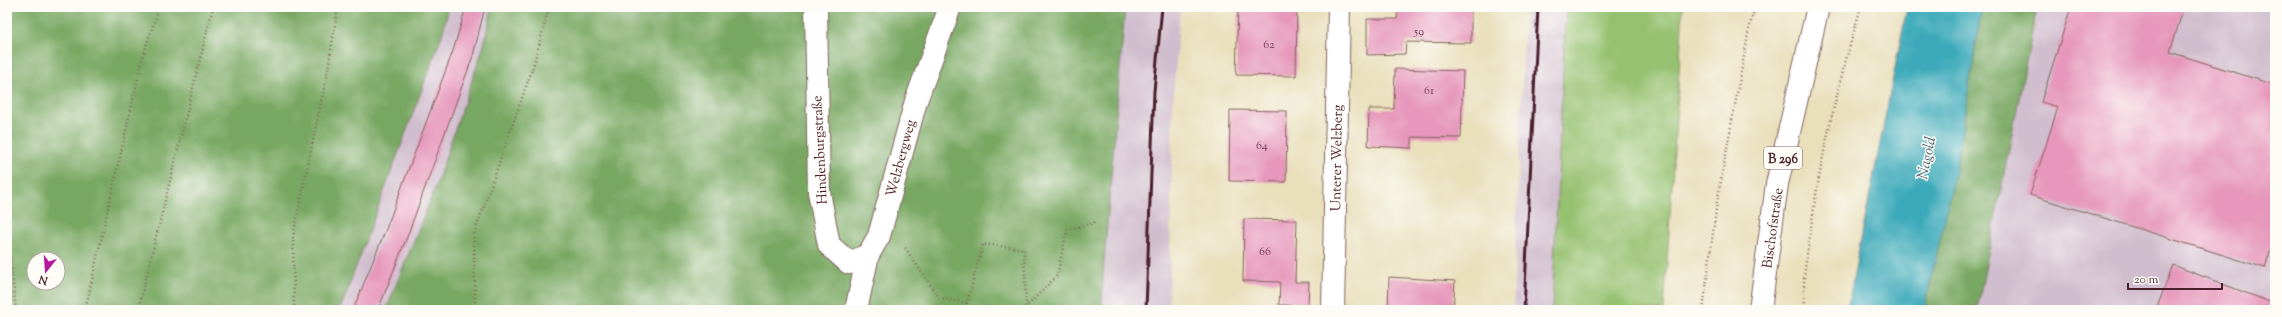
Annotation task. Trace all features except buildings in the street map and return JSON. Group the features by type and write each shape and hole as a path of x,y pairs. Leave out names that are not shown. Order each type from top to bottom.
{"street":[{"name":"Hindenburgstraße","path":"816,7 819,192 829,245 849,263 868,255"},
{"name":"Welzbergweg","path":"856,310 868,255 879,236 916,101 950,7"},
{"name":"Unterer Welzberg","path":"1333,310 1339,7"},
{"name":"Bischofstraße","path":"1760,310 1778,184 1818,7"}],"path":[{"path":"85,310 143,56 159,7"},
{"path":"138,310 213,7"},
{"path":"294,310 293,236 328,69 338,7"},
{"path":"475,310 474,234 533,67 549,7"},
{"path":"1702,310 1718,194 1749,29 1755,7"},
{"path":"1806,310 1802,290 1815,195 1838,86 1861,7"},
{"path":"884,218 939,298 967,302 983,244 1024,249 1026,307 1057,276 1067,230 1096,222"},
{"path":"7,230 16,310"}],"shaded area":[{"path":"449,7 492,7 484,45 425,218 386,310 340,310 442,35"},
{"path":"1125,7 1180,7 1173,102 1169,310 1102,310 1103,274"},
{"path":"1525,7 1566,7 1552,310 1513,310"},
{"path":"2037,7 2275,7 2275,310 1977,310"}],"green space":[{"path":"7,7 449,7 442,35 340,310 7,310"},
{"path":"492,7 1125,7 1103,274 1102,310 386,310 435,188 484,45"},
{"path":"1566,7 1683,7 1664,310 1552,310"},
{"path":"1982,7 2037,7 1977,310 1924,310 1954,179"}],"water":[{"name":"Nagold","path":"1907,7 1982,7 1954,179 1924,310 1847,310"}],"railway":[{"path":"1146,310 1154,91 1162,7"},
{"path":"1524,310 1538,7"}]}
